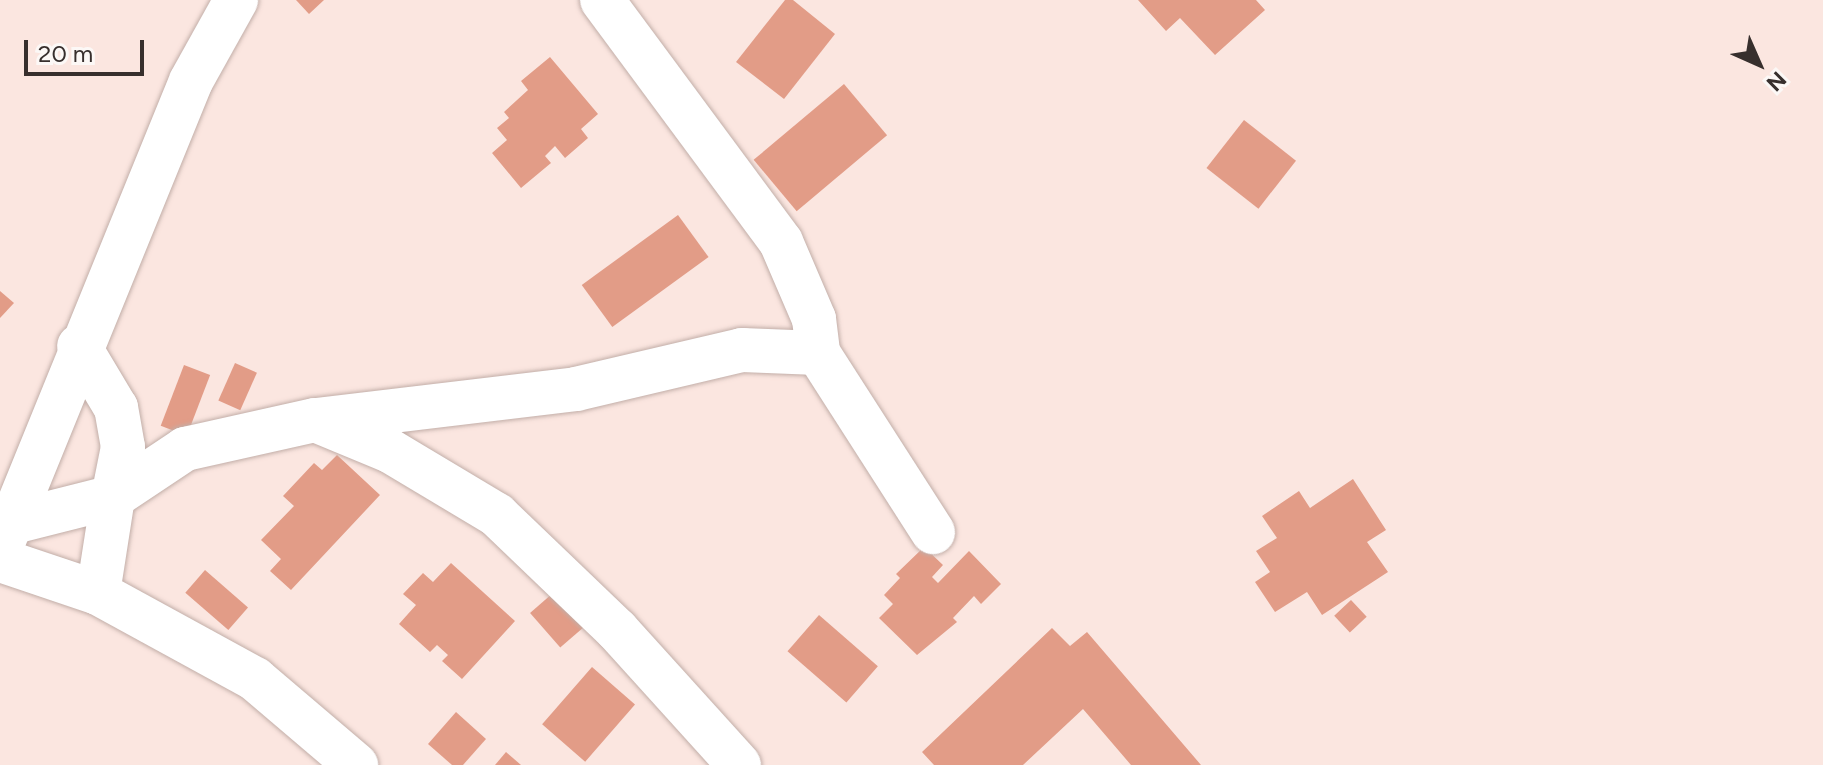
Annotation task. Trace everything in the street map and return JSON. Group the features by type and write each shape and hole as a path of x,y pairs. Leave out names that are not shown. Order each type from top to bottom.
{"street":[{"path":"6,518 191,81 236,0"},
{"path":"602,0 781,242 814,319 818,353 933,532"},
{"path":"79,346 116,408 123,447 98,593"},
{"path":"6,518 113,497 185,449 315,420 576,389 742,350 818,353"},
{"path":"315,420 390,451 497,515 617,630 739,765"},
{"path":"6,518 98,593 255,679 356,765"}],"building":[{"path":"296,0 324,0 309,14"},
{"path":"785,0 793,0 835,34 784,99 736,62"},
{"path":"1138,0 1256,0 1265,10 1215,55 1180,18 1166,31"},
{"path":"550,57 598,114 581,129 588,138 565,158 555,146 545,156 551,163 521,188 492,153 507,140 497,128 509,118 504,112 528,90 521,81"},
{"path":"844,84 887,135 797,211 754,160"},
{"path":"1244,120 1296,161 1258,209 1206,168"},
{"path":"678,215 709,257 612,327 582,285"},
{"path":"0,291 14,303 0,318"},
{"path":"235,363 257,373 240,410 218,400"},
{"path":"184,365 210,375 187,436 161,426"},
{"path":"337,455 380,495 291,590 270,571 281,559 261,540 294,506 283,496 314,463 322,470"},
{"path":"1353,479 1386,530 1367,542 1388,572 1322,615 1307,592 1275,612 1255,582 1270,572 1256,551 1277,538 1262,516 1299,491 1310,508"},
{"path":"924,547 943,565 932,577 938,583 969,551 1001,584 981,604 974,596 953,618 957,622 917,655 879,618 893,604 884,595 900,578 896,574"},
{"path":"451,563 515,621 462,679 442,661 448,655 437,645 430,652 399,624 416,605 403,594 423,573 433,582"},
{"path":"205,570 248,607 228,630 185,593"},
{"path":"561,586 591,621 560,648 530,613"},
{"path":"1351,600 1367,617 1350,633 1334,616"},
{"path":"819,615 878,666 846,702 788,651"},
{"path":"1052,628 1070,646 1087,632 1201,765 1131,765 1083,709 1023,765 934,765 922,752"},
{"path":"592,667 635,704 585,762 542,724"},
{"path":"456,712 486,739 463,765 452,765 428,744"},
{"path":"506,752 521,765 495,765"}]}
